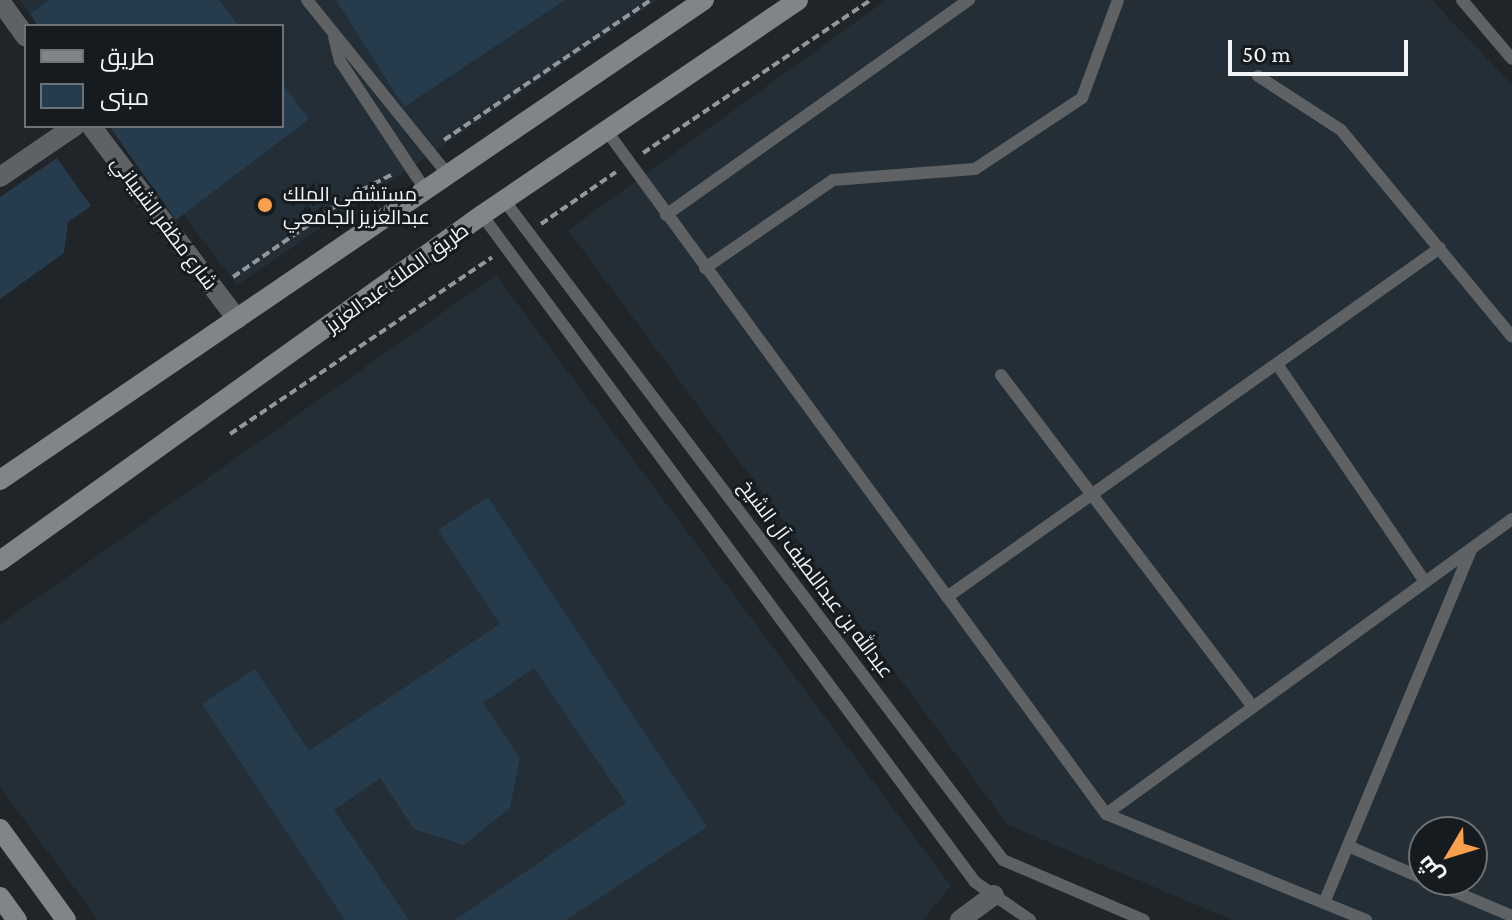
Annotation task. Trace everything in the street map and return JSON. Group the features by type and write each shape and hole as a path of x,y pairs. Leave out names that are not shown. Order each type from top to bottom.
{"main road":[{"path":"0,480 704,0"},
{"name":"طريق الملك عبدالعزيز","path":"0,561 482,215 798,0"},
{"path":"0,829 66,920"},
{"path":"0,897 17,920"}],"street":[{"path":"0,1 24,34"},
{"path":"0,177 72,128"},
{"name":"شارع مظفر الشيباني","path":"93,128 237,319"},
{"path":"960,920 994,895"}],"lane":[{"path":"307,0 334,37 353,49 448,175"},
{"path":"666,215 969,0"},
{"path":"705,268 833,180 975,169 1082,98 1118,0"},
{"path":"1462,0 1512,59"},
{"path":"334,37 340,61 426,191"},
{"path":"1258,76 1341,130 1512,337"},
{"path":"606,130 1106,814 1366,920"},
{"name":"عبدالله بن عبداللطيف آل الشيخ","path":"504,200 1003,860 1144,920"},
{"path":"482,215 975,882 1030,920"},
{"path":"947,597 1440,248"},
{"path":"1277,364 1425,582"},
{"path":"1001,375 1094,493 1253,707"},
{"path":"1106,814 1512,519"},
{"path":"1324,903 1472,547"},
{"path":"1348,846 1408,872"},
{"path":"1464,896 1512,916"}],"path":[{"path":"429,150 651,0"},
{"path":"536,228 871,0"},
{"path":"215,290 352,195 408,164"},
{"path":"230,434 497,253"}],"shaded area":[{"name":"مستشفى الملك عبدالعزيز الجامعي","path":"19,0 658,0 237,285 117,128 284,128 284,24 37,24"},
{"path":"886,0 1432,0 1512,85 1512,920 1232,920 1008,825 568,230"},
{"path":"496,275 951,886 923,920 98,920 0,787 0,624"}],"building":[{"path":"49,0 219,0 237,24 37,24 30,14"},
{"path":"336,0 565,0 404,107"},
{"path":"284,86 309,119 176,220 110,128 284,128"},
{"path":"57,158 91,206 68,222 64,253 0,299 0,197"},
{"path":"488,497 707,827 566,920 455,920 626,803 534,668 483,703 520,758 510,808 464,845 414,829 380,778 334,810 409,920 345,920 202,704 255,669 309,751 500,624 438,530"}],"place":[{"name":"مستشفى الملك عبدالعزيز الجامعي","path":"265,205"}]}
